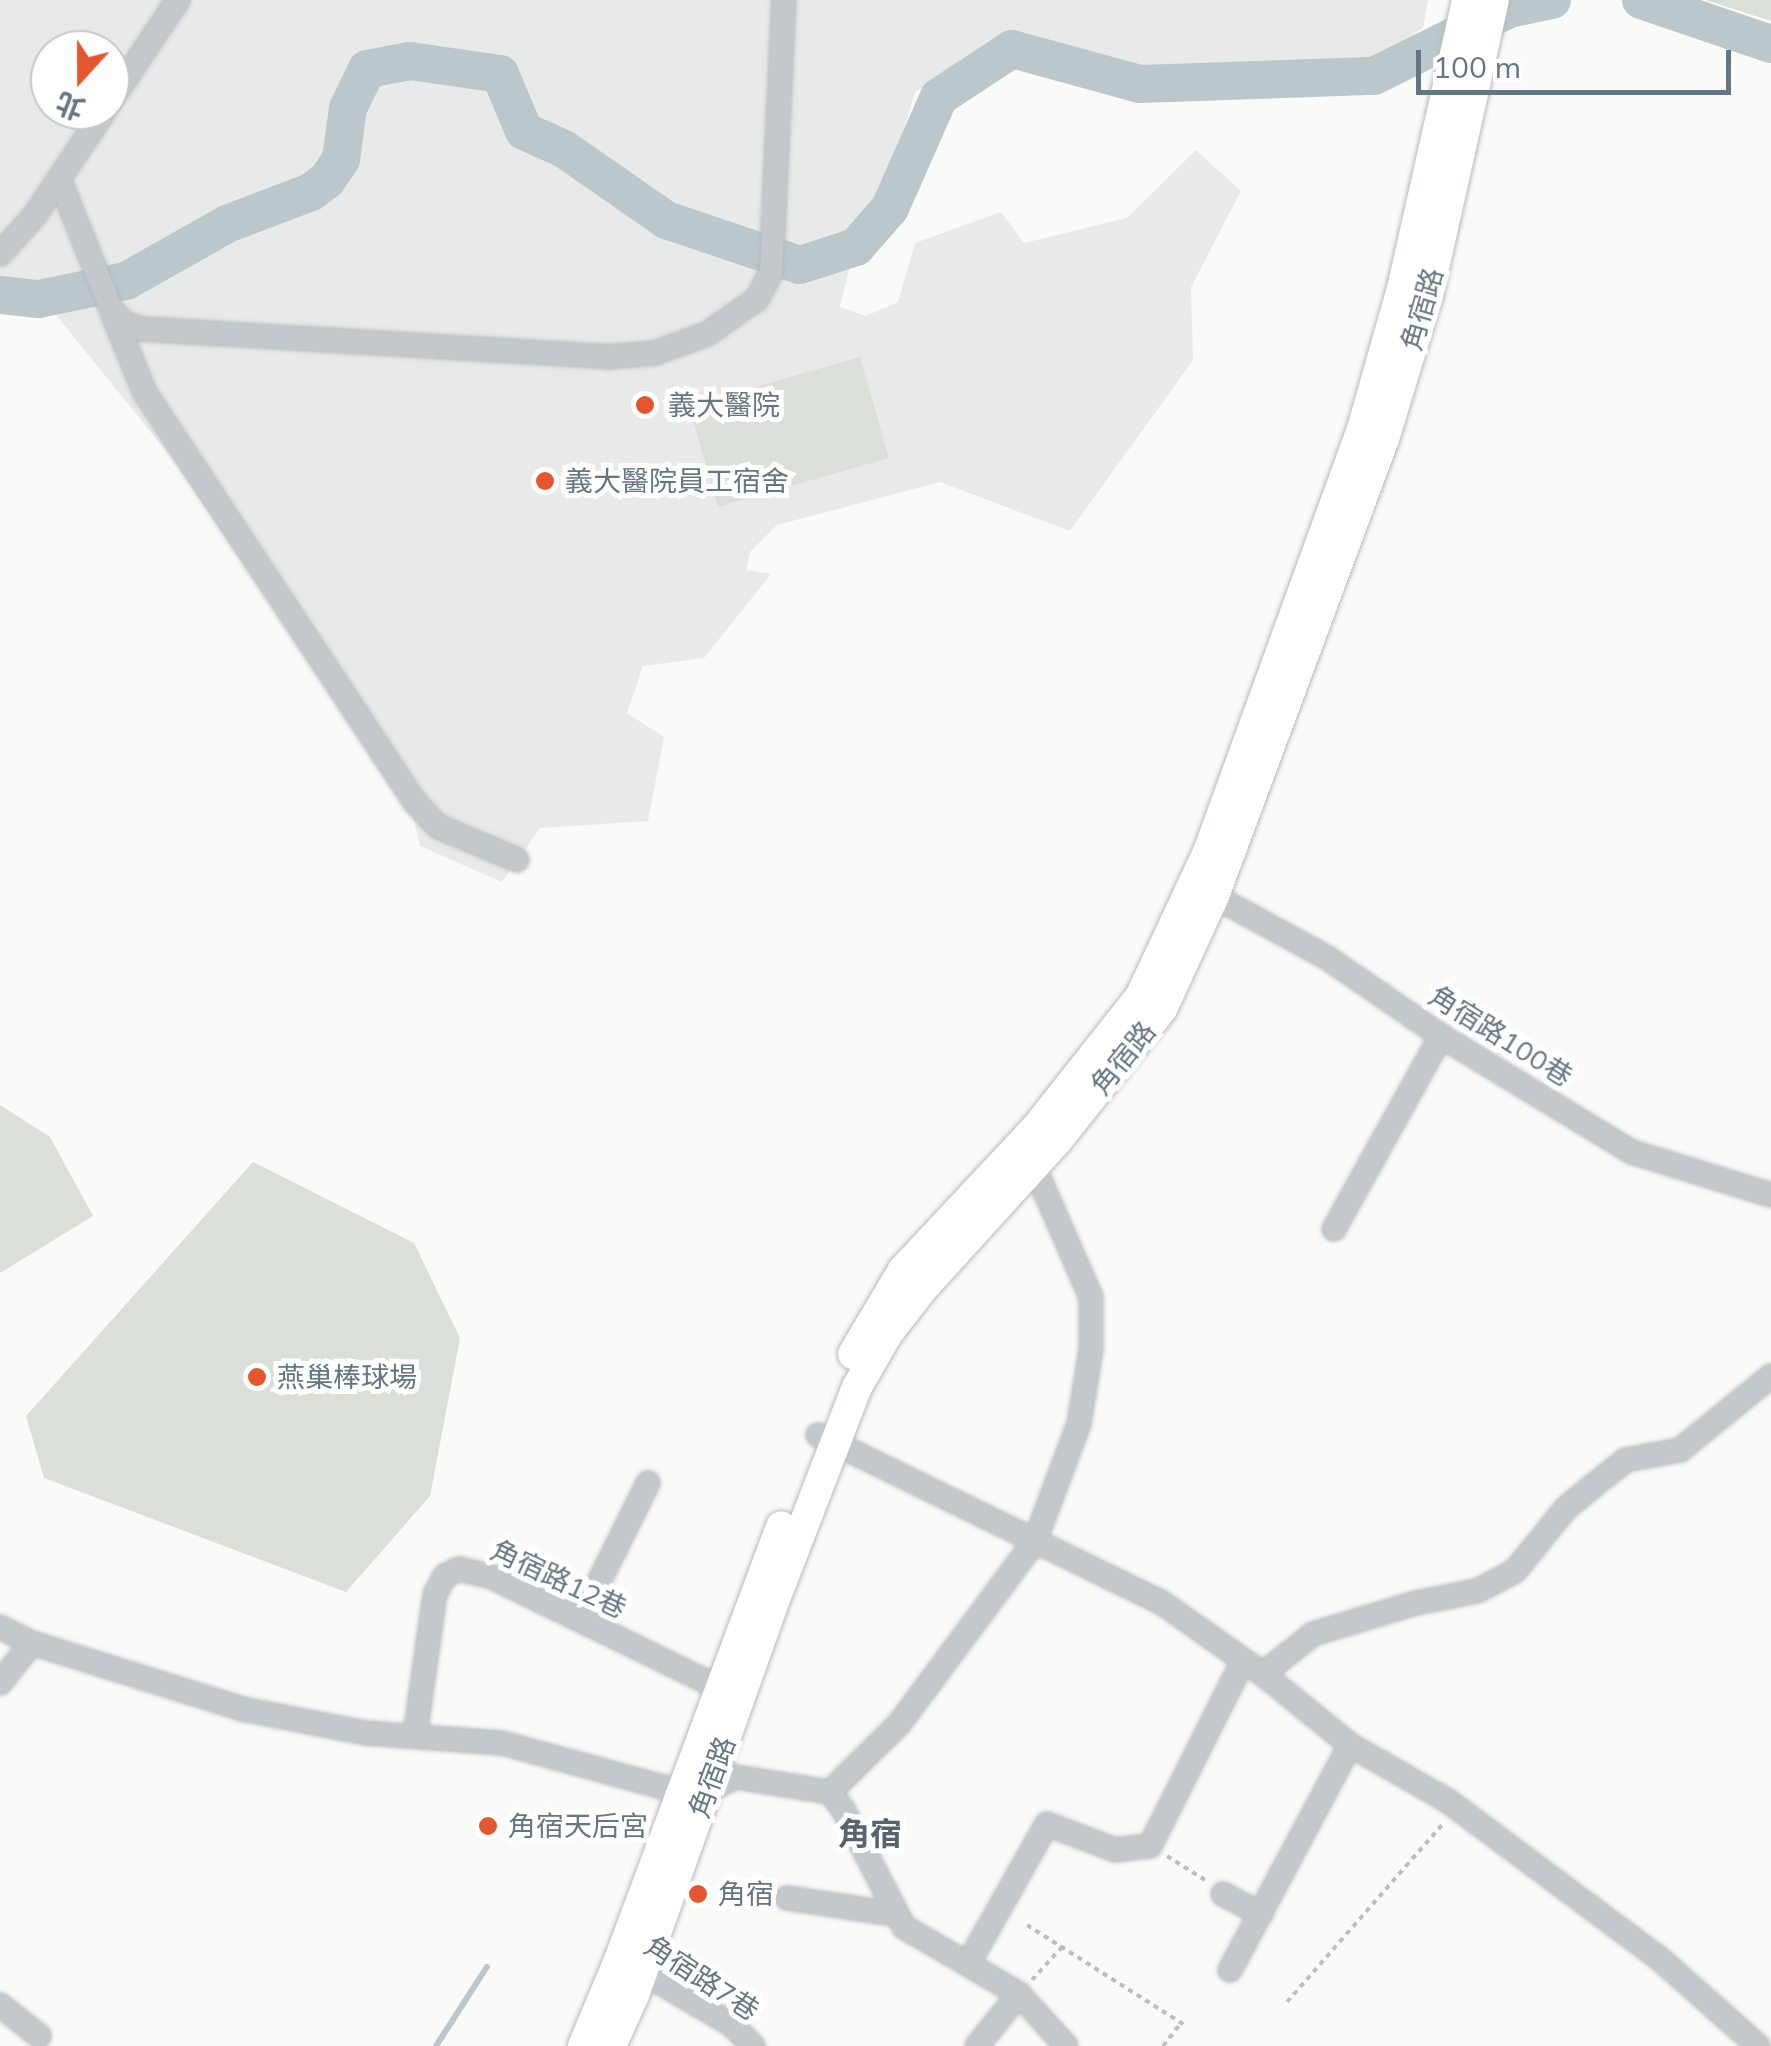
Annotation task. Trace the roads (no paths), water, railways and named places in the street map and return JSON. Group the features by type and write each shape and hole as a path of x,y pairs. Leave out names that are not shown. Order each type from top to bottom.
{"main road":[{"name":"角宿路","path":"1028,1154 1162,1008 1214,896 1384,439 1428,295 1461,92 1466,0"},
{"name":"角宿路","path":"611,2046 631,1966 826,1440 888,1333 1028,1154 1140,997 1208,852 1362,429 1461,92 1482,63 1494,0"},
{"name":"角宿路","path":"583,2046 631,1966"}],"street":[{"path":"130,72 178,0"},
{"path":"112,311 126,324 142,329 606,357 655,352 707,334 757,300 771,273 784,0"},
{"path":"0,254 35,216 92,130"},
{"path":"59,179 146,393 415,802 437,826 517,860"},
{"name":"角宿路100巷","path":"1214,896 1326,956 1441,1036 1632,1152 1726,1185 1771,1195"},
{"path":"1334,1228 1441,1036"},
{"path":"830,1792 899,1724 1035,1541 1079,1424 1091,1348 1091,1296 1028,1154"},
{"path":"1263,1674 1313,1634 1416,1603 1477,1591 1515,1572 1566,1508 1604,1476 1626,1460 1680,1450 1771,1376"},
{"path":"826,1440 1099,1568 1161,1602 1263,1674 1350,1745 1448,1801 1658,1958 1758,2046"},
{"path":"580,1620 648,1482"},
{"name":"角宿路12巷","path":"414,1736 435,1594 446,1576 459,1569 475,1570 730,1693"},
{"path":"0,1628 32,1643 242,1709 366,1733 502,1743 694,1792 736,1777 830,1792 844,1809 904,1928 1019,1994 1066,2046"},
{"path":"3,1675 32,1643"},
{"path":"968,1964 1040,1829 1047,1824 1115,1850 1150,1846 1243,1661"},
{"path":"1230,1970 1350,1745"},
{"path":"1222,1894 1261,1914"},
{"path":"787,1898 894,1914"},
{"name":"角宿路7巷","path":"631,1966 732,2026 753,2046"},
{"path":"977,2046 1019,1994"},
{"path":"0,2005 39,2036"}],"waterway":[{"path":"0,295 39,299 126,281 227,224 311,192 327,180 341,159 348,108 367,69 410,61 500,74 524,131 564,149 666,220 800,265 856,247 890,208 939,97 1012,49 1140,84 1374,76 1509,9 1552,0"},
{"path":"1641,0 1771,44"},
{"path":"436,2046 487,1967"}],"place":[{"name":"義大醫院","path":"645,405"},
{"name":"義大醫院員工宿舍","path":"545,481"},
{"name":"燕巢棒球場","path":"257,1377"},
{"name":"角宿天后宮","path":"488,1826"},
{"name":"角宿","path":"698,1894"}],"district":[{"name":"角宿","path":"870,1833"}]}
